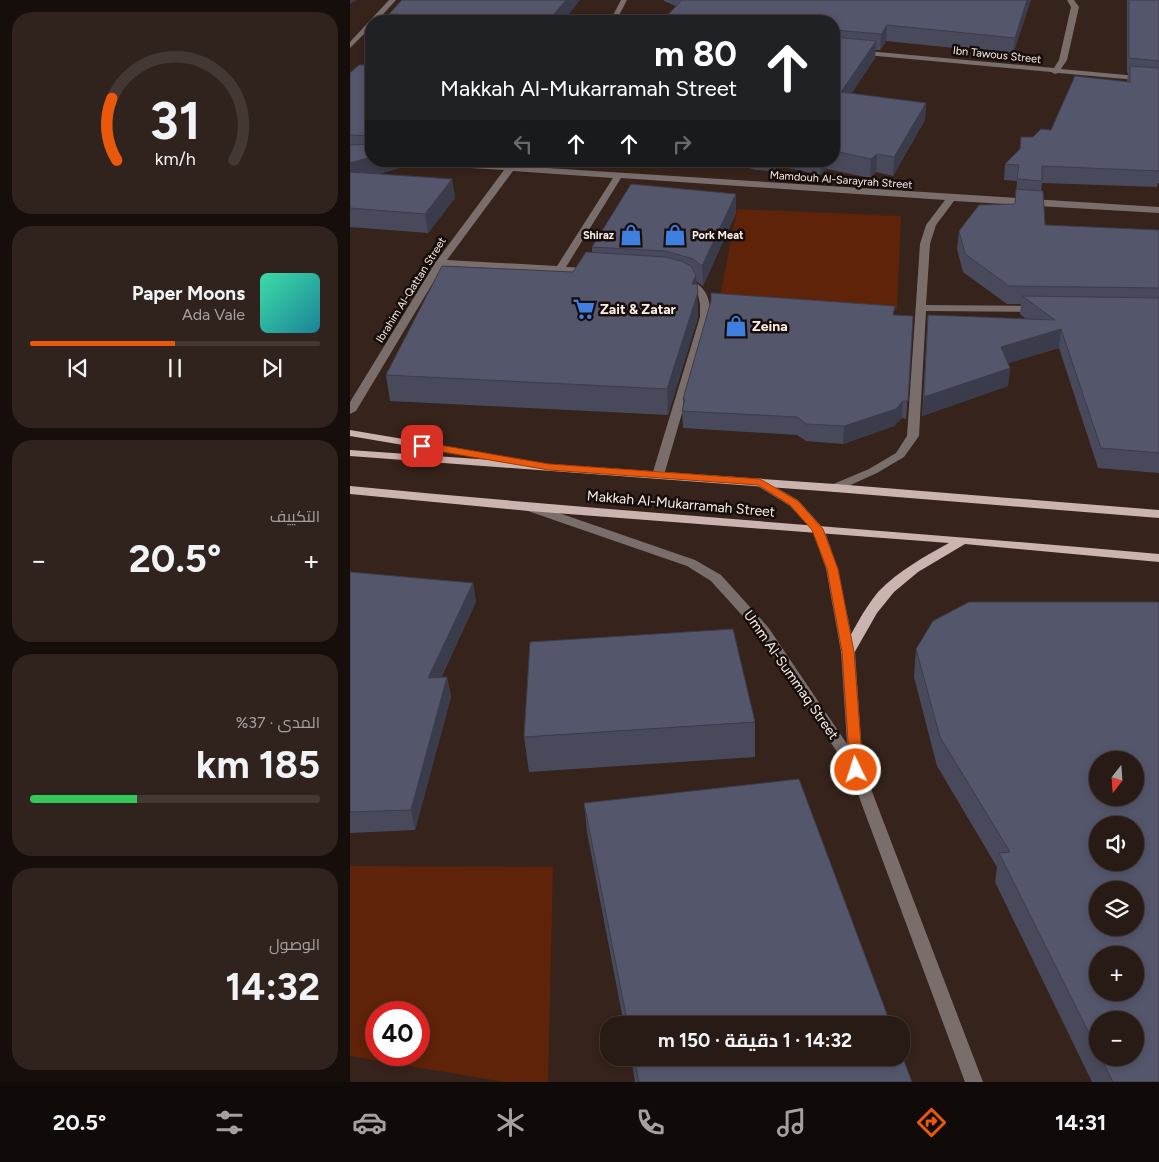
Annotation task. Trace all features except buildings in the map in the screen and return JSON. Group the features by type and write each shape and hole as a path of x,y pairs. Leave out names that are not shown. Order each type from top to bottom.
{"main road":[{"path":"350,433 549,467"},
{"name":"Makkah Al-Mukarramah Street","path":"350,453 760,482 1159,514"},
{"name":"Makkah Al-Mukarramah Street","path":"350,490 528,507 1159,558"},
{"path":"848,652 872,611 887,591 904,576 960,542"}],"street":[{"path":"379,15 393,0"},
{"path":"616,15 624,0"},
{"path":"1056,72 1063,60 1075,7 1070,0"},
{"path":"350,46 365,30"},
{"name":"Ibn Tawous Street","path":"840,51 1159,80"},
{"name":"Ibrahim Al-Qattan Street","path":"350,411 440,263 512,167"},
{"name":"Mamdouh Al-Sarayrah Street","path":"532,167 618,176 1159,210"},
{"path":"560,269 618,176"},
{"path":"834,488 873,471 900,455 913,436 925,244 931,225 951,198"},
{"path":"440,263 599,272"},
{"path":"658,475 705,317 706,301 701,290 686,281 672,278"},
{"path":"922,308 1050,310"},
{"name":"Umm Al-Summaq Street","path":"760,482 794,503 818,529 832,569 848,652 856,770"},
{"name":"Umm Al-Summaq Street","path":"528,507 690,563 716,578 763,630 856,770 974,1082"}],"shaded area":[{"path":"737,209 901,216 897,310 719,302"},
{"path":"350,866 553,867 548,1082 504,1082 409,1066 430,1066 430,1001 365,1001 365,1059 350,1056"}],"place":[{"name":"Shiraz","path":"631,235"},
{"name":"Pork Meat","path":"675,235"},
{"name":"Zait & Zatar","path":"584,309"},
{"name":"Zeina","path":"736,326"}],"route":[{"path":"422,446 549,467 760,482 794,503 818,529 832,569 848,652 856,770"}]}
